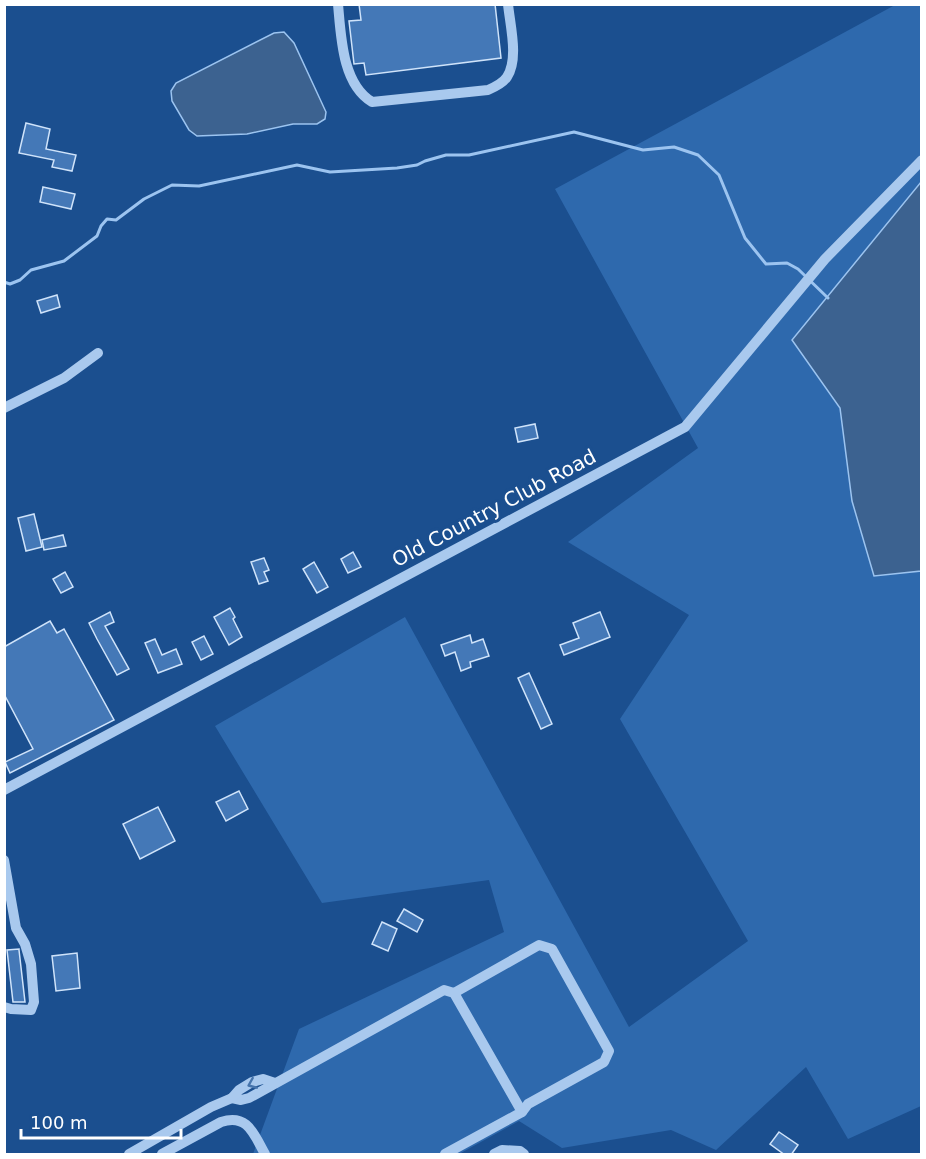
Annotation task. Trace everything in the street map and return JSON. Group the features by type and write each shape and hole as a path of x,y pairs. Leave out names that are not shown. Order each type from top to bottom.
{"street":[{"path":"338,4 345,64 364,97 372,102 488,90 497,86 507,78 511,68 513,53 508,4"},
{"name":"Old Country Club Road","path":"4,790 685,427 825,259 921,160"},
{"path":"4,408 64,378 98,353"},
{"path":"4,860 16,928 25,944 31,964 34,1002 31,1010 4,1007"},
{"path":"445,1155 522,1112 528,1104 604,1062 609,1051 552,949 539,945 454,993"},
{"path":"129,1155 211,1107 232,1098 239,1090 252,1082 263,1079 275,1083 444,990 454,993 522,1112"},
{"path":"162,1155 221,1122 236,1119 244,1122 250,1128 265,1155"},
{"path":"494,1155 502,1150 520,1151 524,1155"}],"shaded area":[{"path":"895,5 921,5 921,1106 848,1139 806,1067 716,1150 671,1130 562,1148 519,1121 459,1154 253,1154 299,1029 504,932 489,880 322,903 215,726 405,617 629,1027 748,941 620,719 689,615 568,542 698,448 555,189"},
{"path":"284,32 294,43 326,112 325,119 317,124 293,124 247,134 197,136 189,130 172,101 171,91 176,83 274,33"},
{"path":"921,182 921,571 874,576 852,501 840,408 792,340"}],"building":[{"path":"359,4 495,4 501,58 366,75 364,63 354,64 349,21 361,20"},
{"path":"26,123 50,129 46,149 76,155 72,171 52,167 54,160 19,153"},
{"path":"43,187 75,194 71,209 40,202"},
{"path":"57,295 60,307 41,313 37,301"},
{"path":"535,424 538,438 518,442 515,428"},
{"path":"34,514 42,547 26,551 18,518"},
{"path":"63,535 66,546 44,550 42,540"},
{"path":"353,552 361,567 348,573 341,559"},
{"path":"264,558 269,570 264,572 268,581 259,584 251,562"},
{"path":"314,562 328,587 317,593 303,569"},
{"path":"65,572 73,587 61,593 53,579"},
{"path":"230,608 242,637 229,645 214,617"},
{"path":"110,612 114,622 105,626 129,669 117,675 89,623"},
{"path":"600,612 610,637 564,655 560,645 579,638 573,623"},
{"path":"50,621 57,633 64,629 114,720 10,773 5,762 33,749 4,694 4,647"},
{"path":"470,635 472,643 483,639 489,656 470,662 471,667 461,671 455,652 445,656 441,645"},
{"path":"204,636 213,654 201,660 192,642"},
{"path":"155,639 162,655 176,649 182,664 158,673 145,643"},
{"path":"529,673 552,724 541,729 518,678"},
{"path":"239,791 248,809 226,821 216,802"},
{"path":"158,807 175,841 140,859 123,824"},
{"path":"404,909 423,920 417,932 397,921"},
{"path":"382,922 397,929 388,951 372,944"},
{"path":"19,949 25,1002 13,1002 7,950"},
{"path":"77,953 80,988 56,991 52,956"},
{"path":"779,1132 798,1145 791,1155 785,1155 770,1144"}],"waterway":[{"path":"4,282 10,284 20,280 31,270 64,261 97,236 107,219 116,220 144,199 172,185 199,186 297,165 330,172 397,168 417,165 446,155 469,155 574,132 643,150 674,147 698,155 719,175 745,238 766,264 787,263 798,269 828,298"}]}
